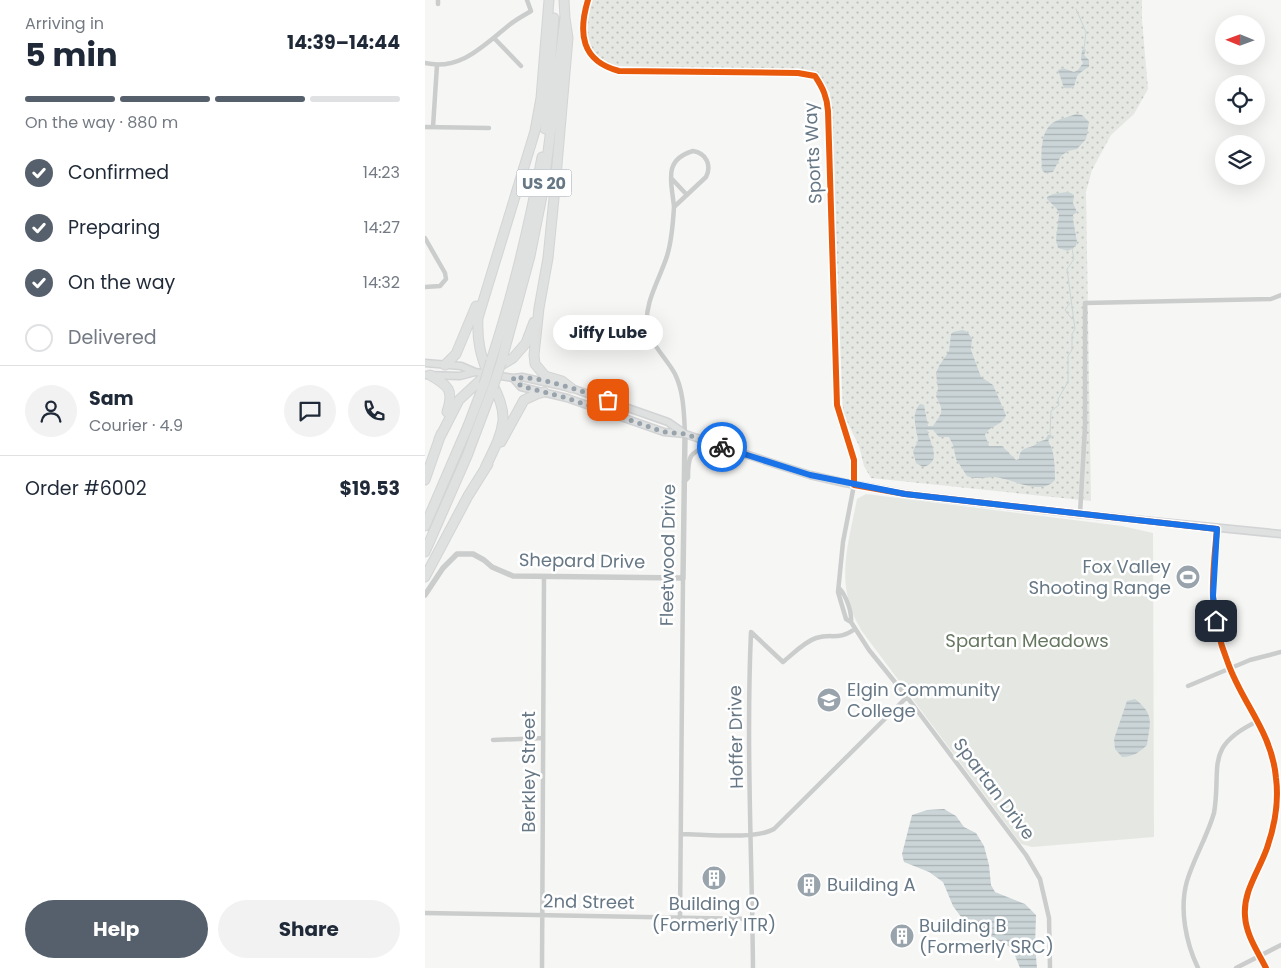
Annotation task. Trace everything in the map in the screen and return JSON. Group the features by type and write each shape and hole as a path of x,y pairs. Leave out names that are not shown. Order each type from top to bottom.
{"highway":[{"path":"485,468 503,421 501,404 477,340 478,318 535,131 541,98 549,0"},
{"name":"US 20","path":"425,526 458,450 483,384 518,272 542,155 551,74 555,0"},
{"name":"US 20","path":"425,552 467,456 493,387 530,256 543,191 565,18 564,0"},
{"path":"565,18 568,38 555,188 548,258 534,349 535,364 545,376 562,381 571,388"},
{"path":"445,365 456,354 491,271"},
{"path":"439,439 459,400 488,373 513,358 526,343 539,308"},
{"path":"425,480 450,402 448,388 428,375"},
{"path":"425,577 524,400 544,392"}],"main road":[{"path":"425,363 461,366 475,372 513,378 522,377 571,388 668,422 685,434 711,444 810,475 854,484 905,494 1217,529 1281,534"},
{"path":"428,375 460,376 475,372"},
{"path":"513,378 521,386 618,415 664,432 685,434"}],"street":[{"path":"425,63 453,63 465,59 531,10 527,0"},
{"name":"Sports Way","path":"588,0 582,33 586,48 595,60 607,68 619,72 798,73 815,76 823,89 829,111 837,405 854,460 854,484"},
{"path":"494,38 521,66"},
{"path":"433,127 437,64"},
{"path":"425,127 489,128"},
{"path":"674,208 706,177 709,171 706,158 700,152 693,151 683,154 674,163 671,171 672,179 687,195"},
{"name":"Fleetwood Drive","path":"672,179 673,232 667,258 655,282 647,313 647,332 676,375 682,397 685,434 680,918"},
{"path":"425,238 444,270 446,279 439,287 425,287"},
{"path":"1080,514 1085,417 1085,303 1271,299 1281,295"},
{"path":"684,482 688,478 689,457 711,444"},
{"name":"Spartan Drive","path":"854,484 843,542 838,592 847,619 1026,855 1040,879 1049,918 1050,968"},
{"path":"1217,529 1213,596 1219,632 1230,668 1269,744 1274,763 1277,797 1276,813 1270,841 1248,891 1245,905 1249,933 1266,968"},
{"name":"Shepard Drive","path":"425,595 443,568 457,554 473,554 490,566 513,576 683,578"},
{"name":"Berkley Street","path":"542,968 544,577"},
{"name":"Hoffer Drive","path":"753,968 748,698 751,632 783,662 809,641 823,637 840,636 855,628"},
{"path":"1188,686 1251,660 1281,652"},
{"path":"681,834 751,834 767,833 774,829 907,697"},
{"path":"1198,968 1186,930 1184,905 1187,882 1214,813 1216,802 1216,764 1220,753 1230,738 1258,721"},
{"path":"493,740 543,738"},
{"name":"2nd Street","path":"425,913 752,919"},
{"path":"1236,968 1281,945"}],"green space":[{"path":"592,0 1142,0 1148,89 1134,114 1111,135 1092,170 1086,192 1091,501 871,478 864,466 859,446 843,413 830,93 815,72 617,66 596,55 587,41 587,23"},
{"name":"Spartan Meadows","path":"866,494 1122,526 1153,533 1154,837 1032,847 1021,844 861,630 853,615 846,586 846,561 857,499"}],"shaded area":[{"path":"1082,50 1086,50 1084,55 1089,60 1089,67 1078,75 1073,87 1064,88 1058,70 1063,68 1074,72 1078,70 1083,63 1081,59"},
{"path":"1076,114 1082,115 1089,122 1086,139 1077,149 1068,151 1061,156 1053,172 1045,173 1042,170 1041,157 1042,143 1046,131 1049,126 1059,119"},
{"path":"1067,192 1074,195 1073,203 1077,212 1073,215 1073,219 1077,242 1076,246 1068,251 1058,248 1056,239 1059,214 1057,209 1047,199 1047,197 1053,194"},
{"path":"962,330 966,331 972,338 971,350 981,377 993,385 1006,415 1002,421 985,435 989,446 1002,446 1016,460 1019,459 1020,453 1023,450 1045,440 1048,435 1054,436 1048,442 1053,454 1055,480 1049,485 1034,487 1001,478 967,476 956,459 949,437 939,437 933,430 927,430 934,452 932,461 929,465 923,467 916,463 913,451 918,441 915,413 920,404 924,405 928,426 933,426 939,417 941,409 936,396 938,389 936,373 949,351 951,334"},
{"path":"1135,699 1146,710 1150,719 1147,745 1136,754 1122,757 1115,749 1114,739 1127,701"},
{"path":"944,809 956,816 964,827 976,833 984,846 989,865 991,885 995,892 1025,904 1036,915 1035,946 1037,968 1020,968 1012,948 964,921 953,906 943,882 929,872 904,862 902,854 912,815 927,810"}],"waterway":[{"path":"1076,9 1086,32 1084,49"},
{"path":"1050,436 1051,411 1059,405 1058,399 1068,382 1068,356 1072,350 1072,334 1075,329 1067,269 1074,259 1072,249"},
{"path":"1070,303 1065,310 1072,319"}],"cycle path":[{"path":"588,0 583,24 585,44 597,60 619,71 798,73 815,76 820,85 826,97 828,111 837,405 854,460 854,485 905,494 1217,529 1213,589 1218,631 1234,678 1269,746 1276,778 1277,805 1272,831 1264,856 1252,881 1245,907 1248,930 1266,968"}],"way so far":[{"path":"608,400 571,388 522,377 513,378 521,386 567,398 664,432 685,434 722,447"}],"place":[{"name":"Jiffy Lube","path":"608,400"},
{"name":"Fox Valley Shooting Range","path":"1188,577"},
{"name":"Elgin Community College","path":"829,700"},
{"name":"Building O (Formerly ITR)","path":"714,878"},
{"name":"Building A","path":"809,885"},
{"name":"Building B (Formerly SRC)","path":"902,936"}],"route":[{"path":"722,447 810,475 905,494 1217,529 1213,596 1216,621"}]}
